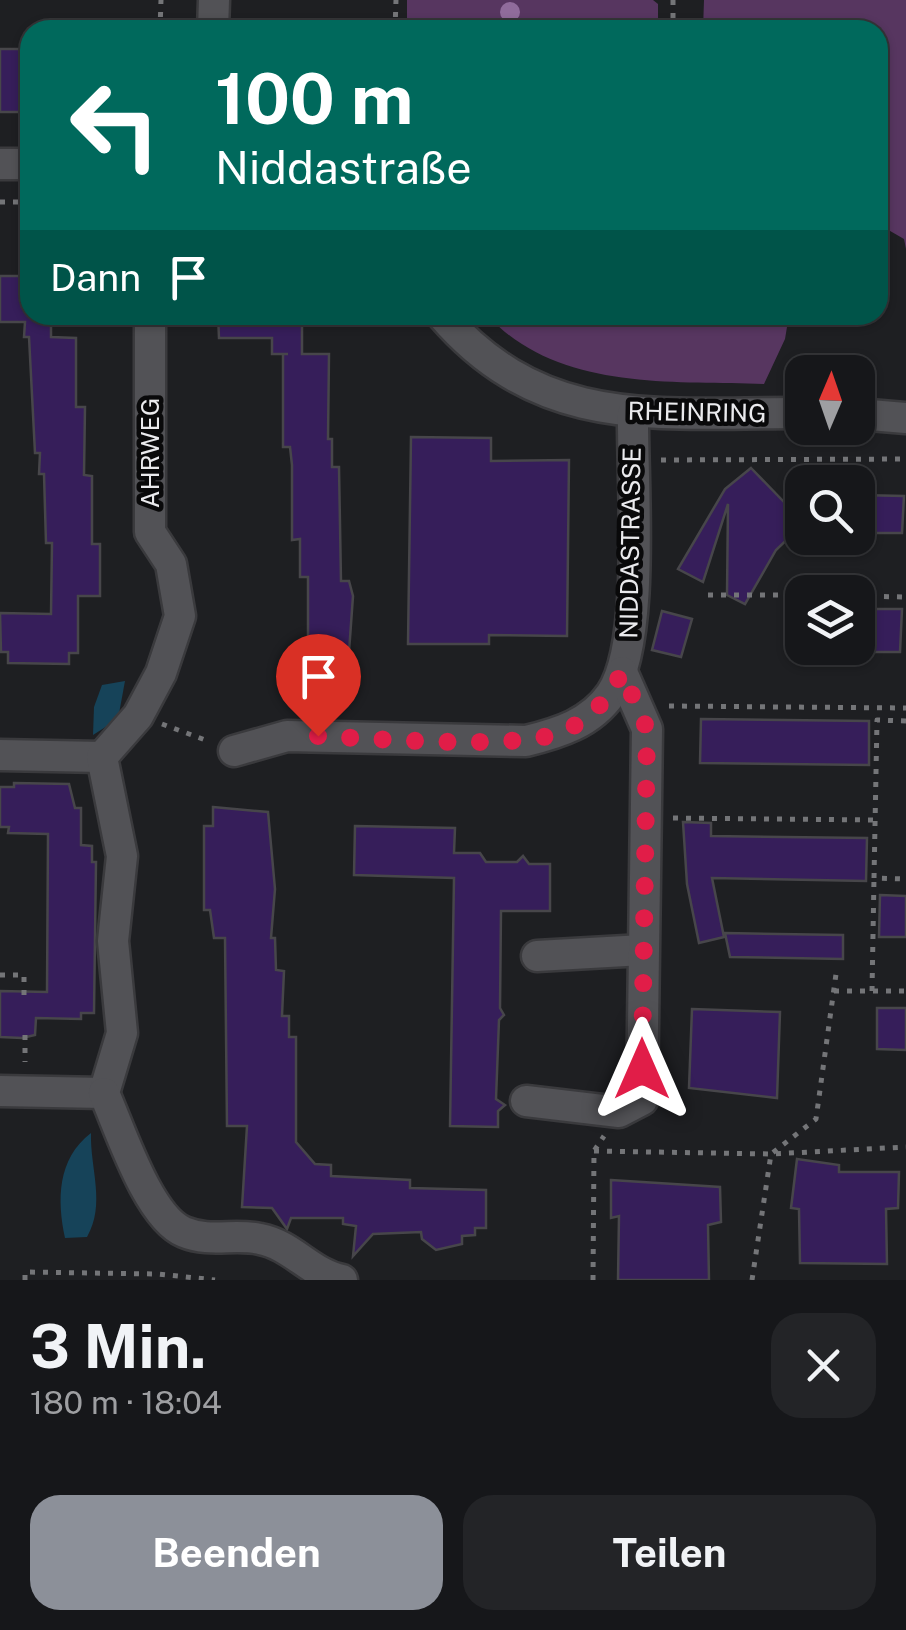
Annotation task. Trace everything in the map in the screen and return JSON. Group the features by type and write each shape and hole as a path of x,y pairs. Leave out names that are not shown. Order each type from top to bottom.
{"street":[{"name":"AHRWEG","path":"102,757 138,716 161,674 180,616 172,564 150,532 150,325"},
{"name":"RHEINRING","path":"452,325 476,350 539,392 576,404 633,414 785,414"},
{"name":"NIDDASTRASSE","path":"234,751 287,736 526,740 561,733 593,714 622,672 631,624 633,414"},
{"path":"875,415 906,418"},
{"name":"NIDDASTRASSE","path":"619,1112 642,1100 647,729 622,672"},
{"path":"0,755 102,757 122,856 113,941 122,1033 104,1094 158,1212 181,1231 215,1240 259,1238 297,1253 326,1277 342,1280"},
{"path":"537,956 644,950"},
{"path":"0,1091 104,1094"},
{"path":"526,1101 619,1112"}],"path":[{"path":"672,0 673,18"},
{"path":"664,460 844,456 906,459"},
{"path":"708,596 785,595"},
{"path":"875,596 906,597"},
{"path":"636,705 906,708"},
{"path":"138,716 234,751"},
{"path":"872,991 878,720 906,721"},
{"path":"646,818 876,820"},
{"path":"874,878 906,879"},
{"path":"0,974 24,975 24,995"},
{"path":"752,1280 770,1154 816,1119 836,974"},
{"path":"834,991 906,991"},
{"path":"593,1280 594,1151 619,1112"},
{"path":"594,1151 770,1154 906,1147"},
{"path":"25,1280 25,1272 158,1274 215,1280"}],"shaded area":[{"path":"407,0 653,0 658,4 658,20 407,20"},
{"path":"704,0 906,0 906,249 904,239 888,230 888,20 703,20"},
{"path":"498,325 787,325 764,384 616,377 547,357 515,340"}],"water":[{"path":"125,681 118,719 93,735 94,707 102,685"},
{"path":"91,1133 96,1199 93,1225 87,1237 65,1238 62,1181 71,1155"}],"building":[{"path":"0,49 20,49 20,112 0,112"},
{"path":"0,276 20,276 20,322 0,322"},
{"path":"25,325 51,325 51,337 76,338 76,407 85,407 84,475 92,476 92,544 100,544 100,596 78,596 78,653 69,653 69,664 8,663 8,652 1,652 0,613 51,614 52,543 46,543 44,474 39,474 40,453 35,453 29,337 24,337"},
{"path":"218,325 302,325 302,354 329,354 328,439 332,439 332,467 339,467 341,581 349,581 353,596 348,666 308,666 308,577 300,577 300,539 292,540 292,465 290,447 283,447 283,354 272,354 272,338 219,338"},
{"path":"411,437 491,438 491,461 569,460 567,636 489,635 489,644 408,644"},
{"path":"751,468 785,503 785,541 745,604 727,595 728,504 703,582 678,569 725,489"},
{"path":"875,495 904,496 902,533 875,533"},
{"path":"875,609 902,609 900,652 875,652"},
{"path":"662,611 692,619 681,657 652,650"},
{"path":"701,719 869,721 869,765 700,763"},
{"path":"14,783 69,784 75,808 81,808 81,845 92,846 92,862 96,862 94,1013 81,1013 81,1019 36,1018 35,1035 22,1038 0,1037 0,991 47,992 48,834 8,833 9,827 0,827 0,787 14,787"},
{"path":"213,807 268,812 275,889 271,938 275,938 276,970 284,971 282,1016 289,1016 289,1037 296,1037 296,1142 315,1164 331,1165 331,1176 410,1180 410,1188 486,1190 486,1228 475,1228 475,1235 462,1236 462,1244 436,1250 422,1239 421,1232 373,1234 353,1256 356,1226 343,1224 343,1218 291,1218 287,1229 272,1208 242,1207 247,1126 227,1126 225,938 214,938 210,910 204,910 204,826 213,826"},
{"path":"683,822 711,823 711,836 867,838 866,881 712,878 724,937 699,943 687,884"},
{"path":"355,826 455,828 454,853 480,853 486,862 517,862 523,856 529,864 550,864 550,911 501,911 500,1008 504,1015 499,1020 496,1099 505,1105 498,1111 498,1127 450,1126 454,878 354,875"},
{"path":"880,895 906,896 906,937 879,937"},
{"path":"725,933 843,935 843,959 730,957"},
{"path":"877,1008 906,1008 906,1050 877,1049"},
{"path":"692,1009 780,1012 777,1098 689,1088"},
{"path":"797,1159 839,1165 839,1172 899,1172 898,1208 886,1209 887,1264 800,1263 799,1209 791,1208"},
{"path":"611,1180 720,1187 721,1222 708,1225 709,1280 618,1280 619,1216 611,1218"}],"route":[{"path":"318,736 526,740 561,733 593,714 611,694 622,672 647,729 642,1069"}]}
